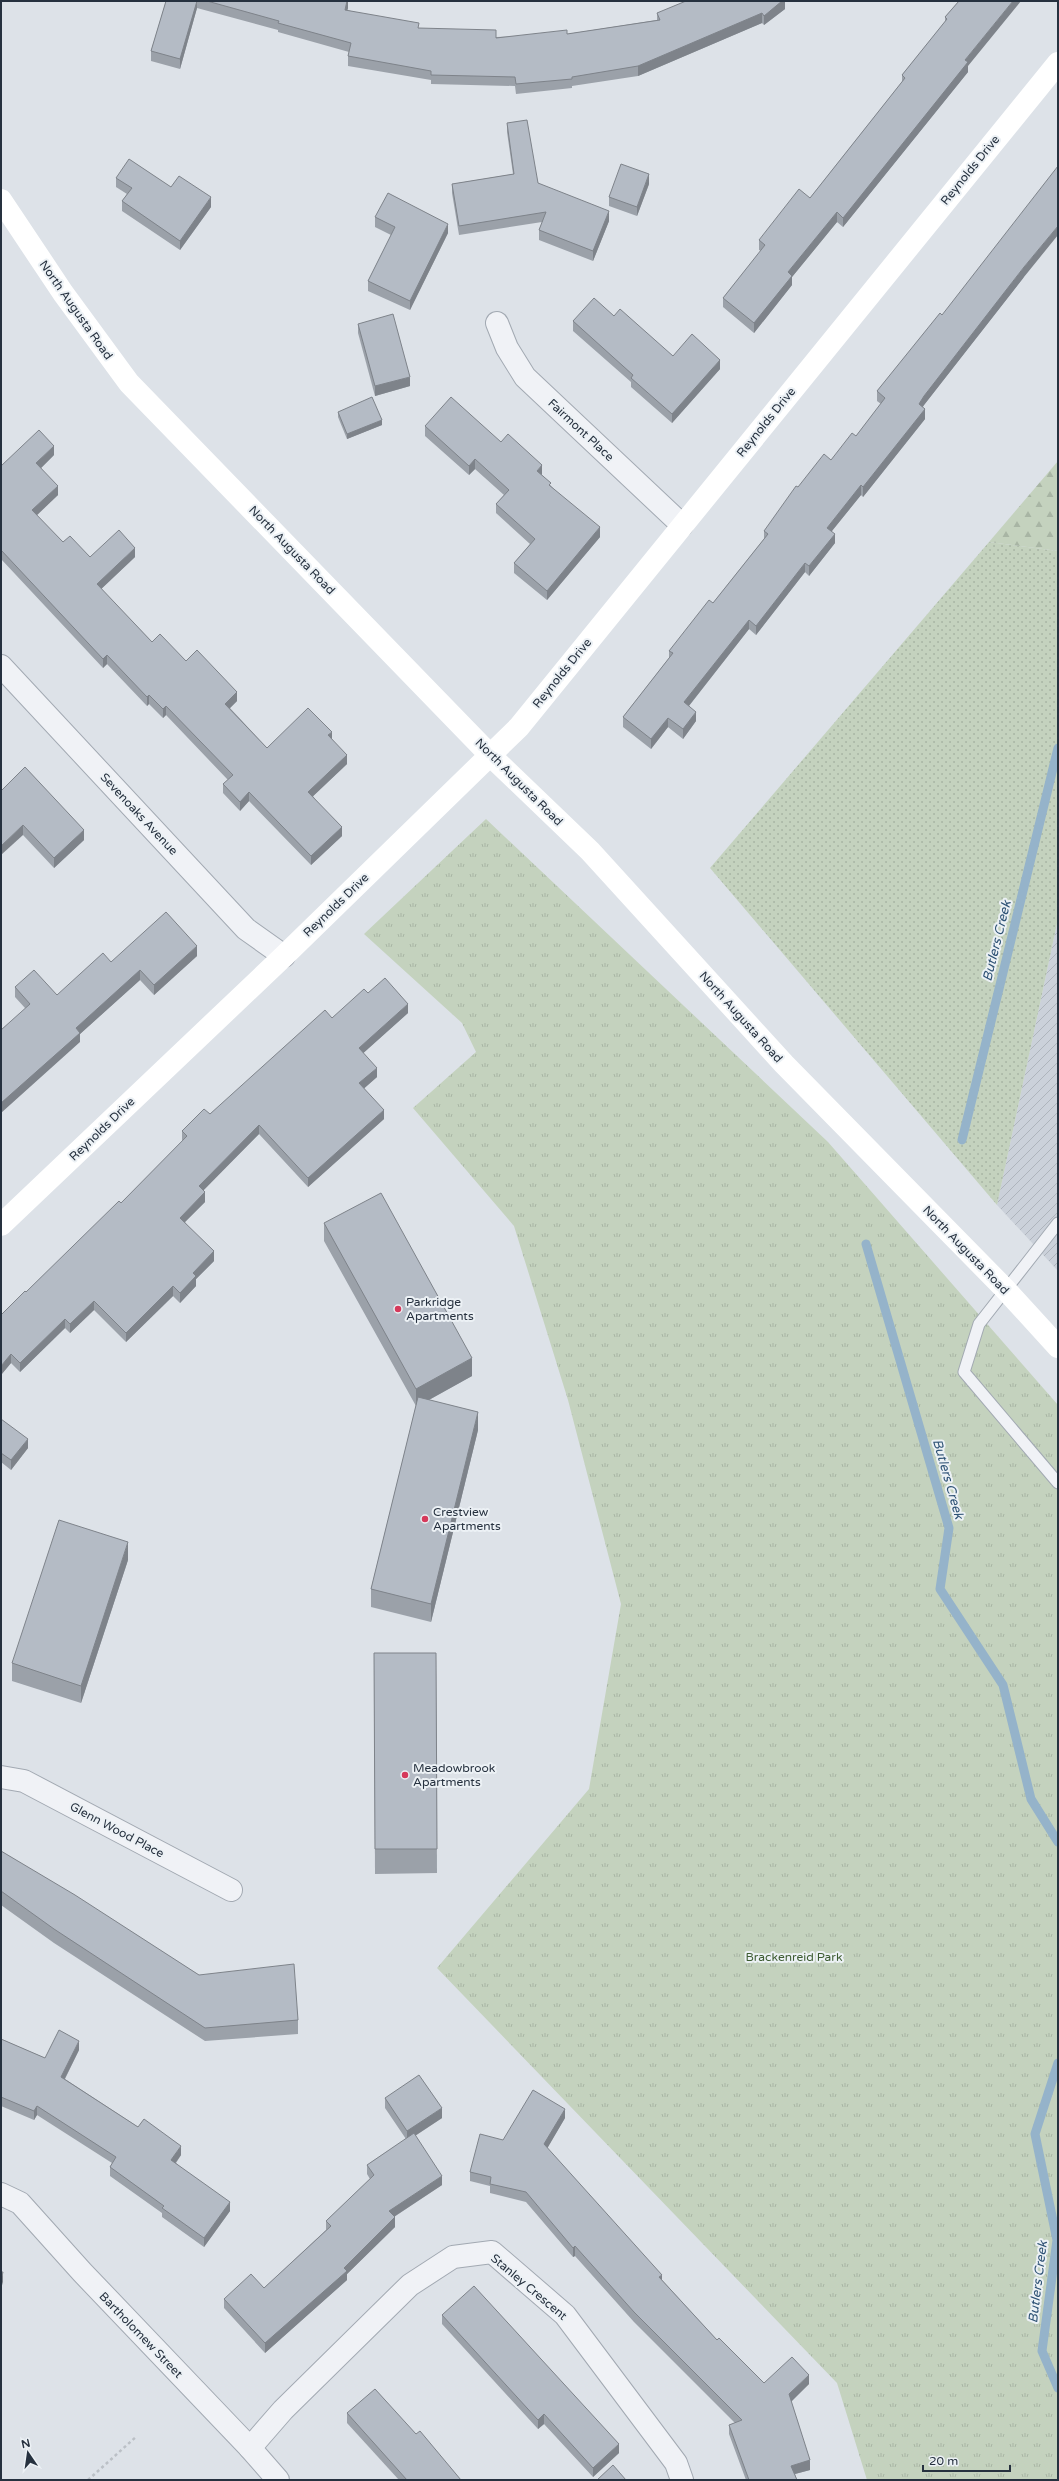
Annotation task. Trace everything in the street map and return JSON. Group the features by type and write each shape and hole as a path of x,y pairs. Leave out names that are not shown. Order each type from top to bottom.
{"street":[{"name":"Reynolds Drive","path":"1,1225 284,956 491,756 518,727 1058,63"},
{"name":"North Augusta Road","path":"1,200 63,293 129,383 491,756 590,851 784,1064 1005,1289 1058,1347"},
{"name":"Fairmont Place","path":"497,323 507,348 525,377 682,525"},
{"name":"Sevenoaks Avenue","path":"4,677 246,929 284,956"},
{"name":"Glenn Wood Place","path":"1,1777 24,1781 231,1890"},
{"name":"Bartholomew Street","path":"1,2194 20,2203 82,2272 250,2448 278,2480"},
{"name":"Stanley Crescent","path":"250,2448 283,2410 410,2285 453,2258 492,2252 565,2315 676,2463 682,2480"}],"lane":[{"path":"1058,1223 979,1324 964,1372 1058,1483"}],"path":[{"path":"88,2480 137,2436"}],"shaded area":[{"path":"1058,919 1058,1271 997,1205"}],"green space":[{"path":"1058,461 1058,551 989,542"},
{"path":"989,542 1058,551 1058,919 997,1205 710,868"},
{"name":"Brackenreid Park","path":"486,819 828,1142 1058,1405 1058,2480 867,2480 837,2383 437,1968 589,1789 621,1604 568,1400 514,1226 413,1108 476,1052 462,1023 364,934"}],"building":[{"path":"166,1 197,1 180,59 151,51"},
{"path":"207,1 347,1 345,10 419,23 418,28 496,30 496,38 567,30 567,34 660,20 657,13 686,1 782,1 764,16 762,13 638,66 572,77 572,79 516,84 515,77 431,75 431,71 348,56 351,43 278,23 279,21"},
{"path":"959,1 1013,1 965,60 968,62 843,218 837,212 788,272 792,276 754,323 723,298 765,245 759,240 799,189 810,198 905,78 902,75 947,19 945,17"},
{"path":"527,120 538,183 609,211 593,251 539,230 546,212 459,226 452,184 514,174 507,123"},
{"path":"129,159 171,187 179,176 211,197 180,241 122,201 132,188 116,178"},
{"path":"621,164 649,174 637,207 609,197"},
{"path":"1058,166 1058,226 1024,267 924,396 919,404 925,409 863,487 861,485 827,528 835,534 809,566 805,563 756,626 749,620 684,702 696,712 683,729 668,718 651,739 623,717 673,653 669,651 709,600 713,603 768,534 764,531 796,486 798,487 824,454 831,460 852,433 856,436 885,398 877,391 940,313 942,315"},
{"path":"388,193 448,224 410,301 368,281 395,227 375,217"},
{"path":"594,298 614,316 620,309 673,356 692,334 720,360 672,414 631,378 633,375 573,321"},
{"path":"393,314 410,377 375,386 358,324"},
{"path":"372,397 382,420 347,434 338,412"},
{"path":"451,397 501,442 508,434 542,465 537,471 551,483 549,485 600,527 547,591 514,563 535,539 496,504 509,490 475,459 469,466 425,426"},
{"path":"39,430 54,446 36,463 58,486 32,510 63,542 70,536 90,557 119,530 135,548 97,584 152,642 160,634 186,661 197,650 237,692 225,704 267,748 308,708 332,732 328,735 347,755 308,792 342,827 311,856 249,792 240,802 223,784 233,775 166,706 163,709 149,695 147,697 107,655 103,659 1,550 1,466"},
{"path":"25,767 84,830 54,858 23,825 1,846 1,791"},
{"path":"166,912 197,946 154,985 140,970 76,1028 80,1033 1,1103 1,1030 30,1004 15,987 34,970 57,995 103,953 111,962"},
{"path":"385,978 408,1004 359,1048 377,1068 359,1083 384,1110 308,1178 259,1125 199,1186 205,1192 180,1218 214,1251 193,1273 196,1276 180,1293 173,1286 126,1333 94,1301 70,1324 65,1319 20,1363 11,1354 1,1366 1,1315 119,1201 121,1203 187,1136 182,1131 204,1109 210,1114 325,1010 332,1018 364,989 368,993"},
{"name":"Parkridge Apartments","path":"381,1193 472,1358 416,1389 324,1223"},
{"name":"Crestview Apartments","path":"418,1397 478,1412 431,1604 371,1589"},
{"path":"1,1419 28,1439 11,1460 1,1453"},
{"path":"59,1520 128,1542 81,1686 12,1663"},
{"name":"Meadowbrook Apartments","path":"374,1653 436,1653 437,1849 375,1849"},
{"path":"1,1851 75,1895 199,1975 294,1964 298,2020 205,2028 54,1929 1,1891"},
{"path":"59,2030 79,2041 61,2077 138,2127 144,2119 181,2146 171,2160 230,2202 204,2238 162,2208 164,2206 110,2167 116,2157 37,2106 34,2111 1,2097 1,2039 45,2058"},
{"path":"419,2075 442,2108 407,2131 385,2098"},
{"path":"533,2090 565,2109 544,2144 662,2275 659,2277 717,2340 719,2338 764,2383 792,2357 809,2375 789,2394 810,2460 791,2466 797,2480 749,2480 729,2425 742,2420 634,2312 575,2246 573,2248 526,2192 490,2184 491,2177 470,2172 480,2134 503,2140"},
{"path":"414,2133 442,2176 389,2211 395,2217 344,2268 347,2271 265,2343 224,2299 251,2274 264,2288 331,2226 326,2221 374,2175 367,2165"},
{"path":"474,2286 619,2444 593,2468 544,2414 538,2420 442,2315"},
{"path":"375,2389 416,2434 420,2431 461,2480 407,2480 347,2413"},
{"path":"613,2465 626,2480 597,2480"}],"waterway":[{"name":"Butlers Creek","path":"962,1140 1058,748"},
{"name":"Butlers Creek","path":"866,1244 949,1528 940,1589 1003,1685 1031,1799 1058,1842"},
{"name":"Butlers Creek","path":"1058,2063 1035,2134 1057,2240 1042,2351 1058,2388"}],"place":[{"name":"Parkridge Apartments","path":"398,1309"},
{"name":"Crestview Apartments","path":"425,1519"},
{"name":"Meadowbrook Apartments","path":"405,1775"}]}
